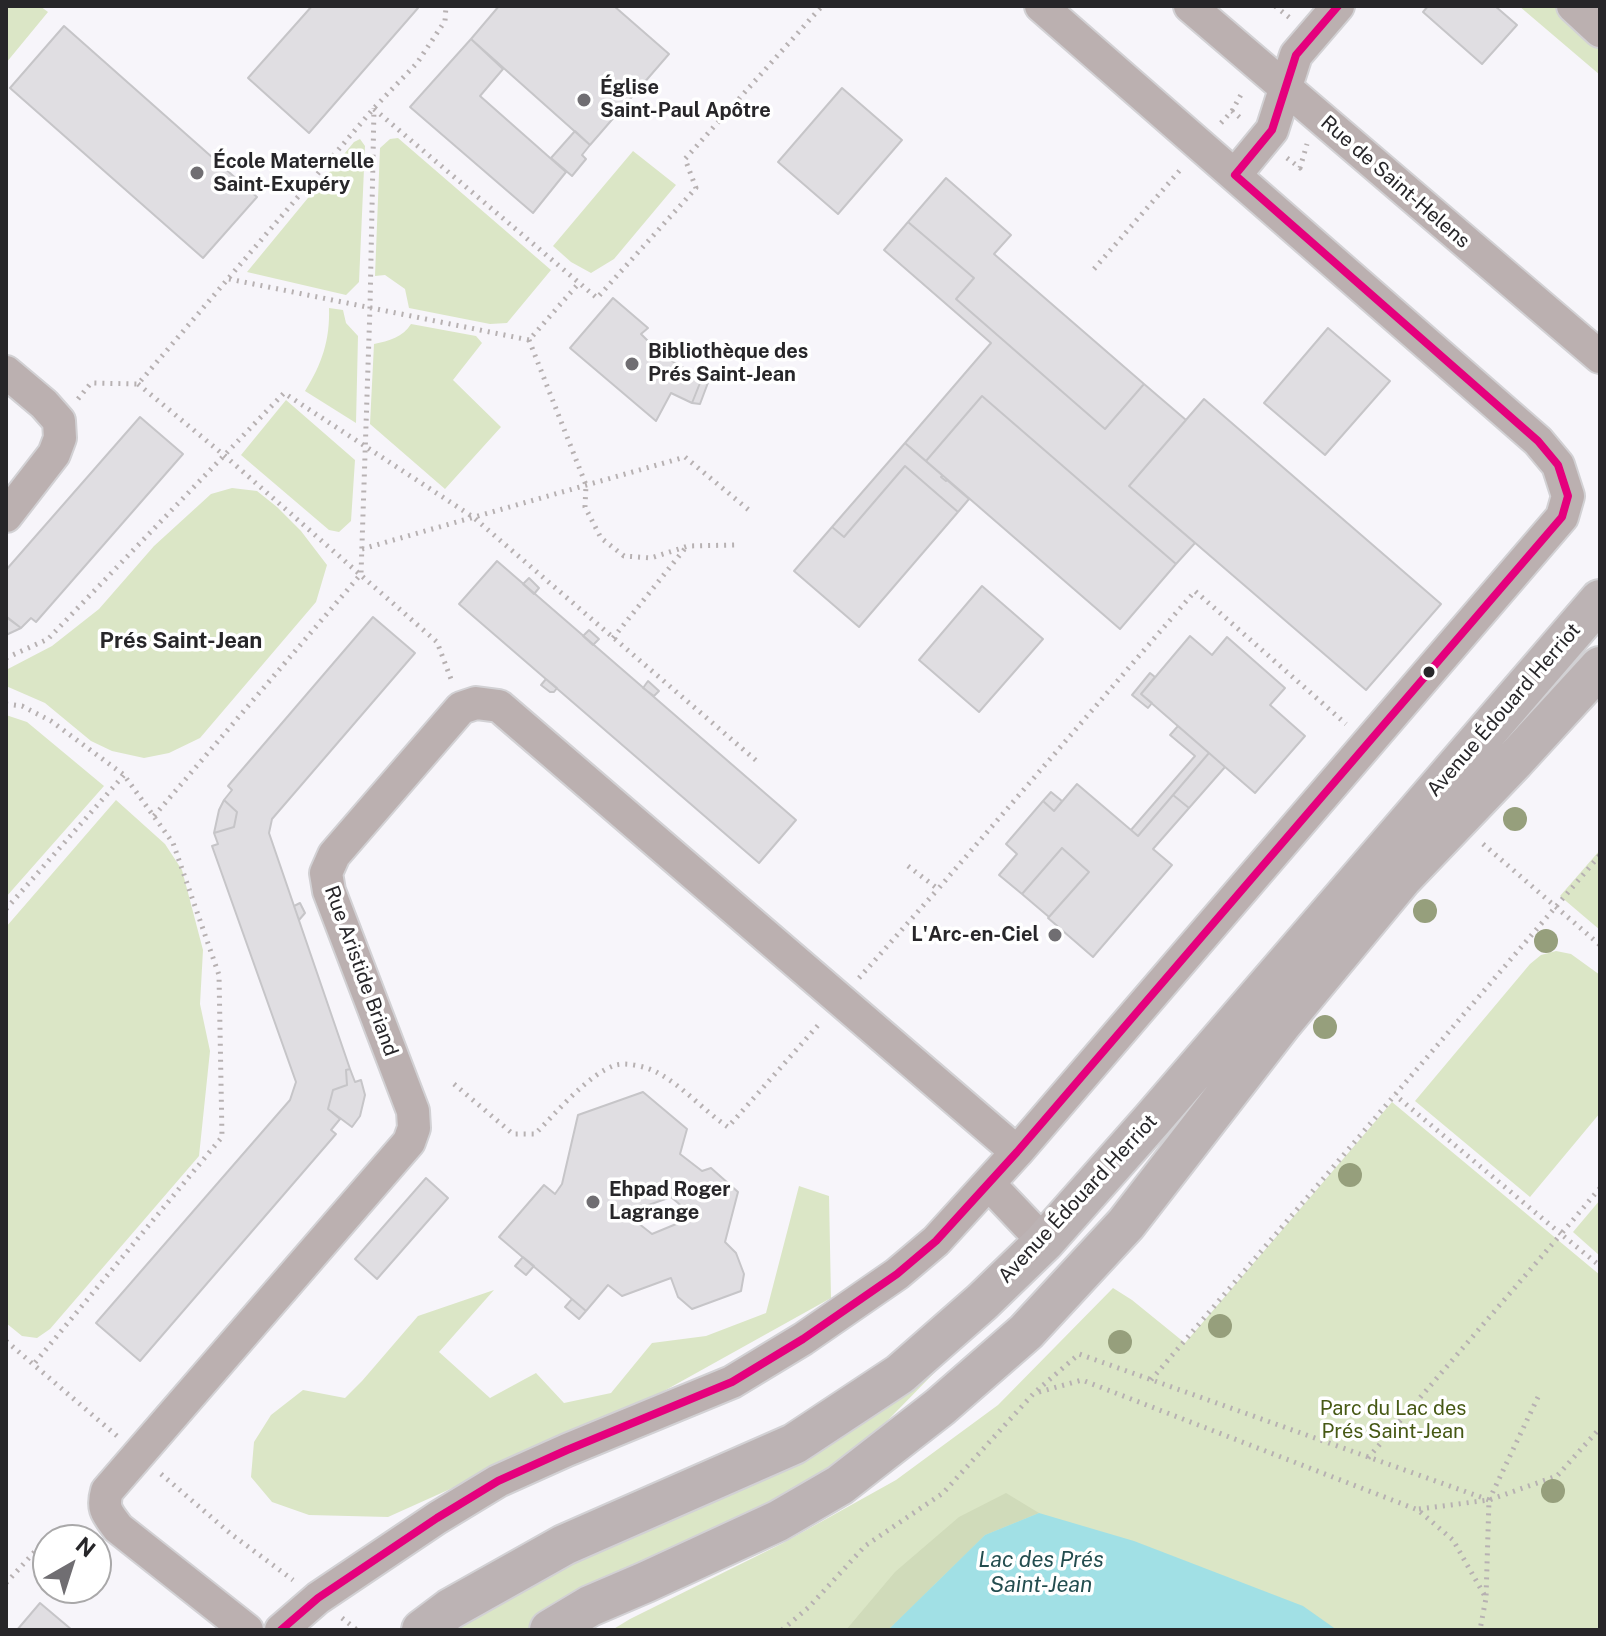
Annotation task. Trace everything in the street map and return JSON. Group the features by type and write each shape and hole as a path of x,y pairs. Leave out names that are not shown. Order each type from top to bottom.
{"main road":[{"name":"Avenue Édouard Herriot","path":"422,1630 450,1609 564,1545 794,1444 900,1374 1044,1242 1600,600"},
{"name":"Avenue Édouard Herriot","path":"550,1630 590,1606 778,1521 840,1485 940,1407 1026,1332 1126,1224 1291,1011 1402,878 1600,667"}],"street":[{"path":"281,1630 318,1598 498,1481 732,1382 861,1301 936,1241 1017,1152 1562,517 1568,496 1558,465 1538,441 1041,6"},
{"name":"Rue de Saint-Helens","path":"1190,6 1600,357"},
{"path":"1235,175 1272,130 1296,55 1338,6"},
{"path":"1573,6 1600,31"},
{"path":"6,372 59,421 60,438 54,454 6,516"},
{"path":"461,708 476,703 499,706 1017,1152"},
{"name":"Rue Aristide Briand","path":"247,1630 118,1528 103,1503 107,1491 138,1454 409,1142 414,1128 413,1111 329,891 326,873 334,855 461,708"},
{"path":"989,1184 1044,1242"}],"path":[{"path":"138,384 374,108 417,63 445,21 446,6"},
{"path":"374,108 597,298 696,188 685,159 822,6"},
{"path":"154,816 361,574 374,108"},
{"path":"1094,269 1232,111 1265,139"},
{"path":"229,279 529,340"},
{"path":"529,340 579,283"},
{"path":"529,340 586,485 585,507 601,538 624,556 651,558 688,546 736,545"},
{"path":"59,421 91,383 138,384 437,642 461,708"},
{"path":"6,658 48,639 284,393 473,517 759,763"},
{"path":"362,549 685,457 750,511"},
{"path":"613,638 688,546"},
{"path":"454,1084 513,1134 535,1134 587,1082 617,1065 637,1066 657,1072 728,1127 1195,591 1368,743"},
{"path":"6,704 22,706 51,721 124,775 173,843 219,975 222,1137 33,1365"},
{"path":"6,909 124,775"},
{"path":"1457,820 1600,945"},
{"path":"1151,1380 1600,855"},
{"path":"908,866 938,889"},
{"path":"1395,1095 1600,1266"},
{"path":"1368,1458 1600,1188"},
{"path":"6,1341 231,1534 357,1630"},
{"path":"782,1630 809,1607 865,1546 943,1493 1034,1393 1079,1354 1489,1500"},
{"path":"1034,1393 1082,1380 1418,1510 1453,1540 1486,1598"},
{"path":"1480,1630 1486,1598 1489,1500 1538,1397"},
{"path":"1418,1510 1489,1500 1557,1476 1600,1428"},
{"path":"6,1583 32,1555"}],"green space":[{"path":"6,6 40,6 48,12 6,63"},
{"path":"1519,6 1555,6 1600,45 1600,75"},
{"path":"398,138 551,270 507,323 490,324 409,308 405,289 385,275 375,276 380,148 390,139"},
{"path":"360,139 365,146 359,282 346,295 247,272 354,142"},
{"path":"633,151 676,185 614,259 591,273 571,262 553,246"},
{"path":"329,308 343,310 346,323 358,336 356,423 305,391 324,351"},
{"path":"411,324 476,336 482,343 453,380 501,427 445,489 370,424 374,344 395,338"},
{"path":"286,400 355,460 351,521 339,532 329,530 241,455"},
{"path":"232,488 257,491 277,507 301,531 327,565 316,602 200,738 169,753 144,758 112,751 91,741 45,703 6,686 6,670 52,646 99,609 154,546 211,494"},
{"path":"6,715 27,722 104,786 6,897"},
{"path":"116,800 165,844 182,870 203,950 200,1004 210,1051 199,1156 50,1329 37,1338 22,1336 6,1323 6,927"},
{"path":"1600,850 1600,930 1560,896"},
{"path":"1556,951 1571,954 1600,975 1600,1113 1530,1197 1415,1101 1530,964 1541,955"},
{"name":"Parc du Lac des Prés Saint-Jean","path":"1392,1102 1600,1275 1600,1630 612,1630 783,1543 896,1480 998,1405 1113,1288 1185,1343"},
{"path":"799,1186 829,1196 831,1298 646,1401 388,1517 309,1515 272,1502 251,1477 254,1442 271,1415 303,1390 345,1398 418,1316 494,1290 439,1352 490,1398 536,1373 564,1403 611,1393 652,1343 706,1336 766,1313"},
{"path":"1600,1200 1600,1256 1573,1232"},
{"path":"940,1367 843,1466 529,1630 440,1630 454,1618 813,1448"},
{"path":"1006,1493 1039,1513 985,1535 888,1630 846,1630 895,1572 959,1517"}],"water":[{"name":"Lac des Prés Saint-Jean","path":"1039,1513 1134,1541 1303,1606 1337,1630 888,1630 985,1535"}],"building":[{"path":"312,6 418,8 309,133 248,78"},
{"name":"Église Saint-Paul Apôtre","path":"499,6 614,6 669,54 590,145 471,39"},
{"path":"1428,6 1495,6 1517,25 1482,64 1423,12"},
{"path":"64,26 257,197 203,258 10,88"},
{"path":"471,39 503,69 480,96 566,172 533,213 410,107"},
{"path":"842,88 902,140 838,214 778,162"},
{"path":"575,131 590,145 582,155 586,159 572,176 551,158"},
{"path":"946,178 1011,235 994,254 1144,384 1105,429 956,299 974,278 908,222"},
{"path":"908,222 974,278 956,299 1105,429 1144,384 1186,420 1129,486 1195,543 1176,564 982,396 926,461 905,443 991,343 884,250"},
{"name":"Bibliothèque des Prés Saint-Jean","path":"613,298 648,328 641,334 654,347 668,359 702,378 692,403 671,393 656,421 570,348"},
{"path":"1328,328 1390,381 1325,455 1264,403"},
{"path":"702,378 709,380 700,404 692,403"},
{"path":"982,396 1176,564 1120,629 926,461"},
{"path":"1204,399 1441,604 1366,690 1129,486"},
{"path":"140,417 183,454 36,622 31,618 21,628 6,617 6,570"},
{"path":"905,443 969,499 958,512 905,466 844,537 832,527"},
{"path":"905,466 958,512 859,627 794,571 832,527 844,537"},
{"path":"497,561 796,820 759,863 459,604"},
{"path":"529,578 539,588 534,594 523,584"},
{"path":"982,586 1043,639 979,712 919,660"},
{"path":"7,617 21,628 6,635"},
{"path":"373,617 415,653 272,819 269,833 350,1069 346,1070 347,1085 333,1090 328,1109 340,1119 331,1130 336,1134 140,1361 96,1323 290,1100 296,1082 212,846 218,844 214,833 234,827 237,812 224,800 232,790 228,786"},
{"path":"589,630 599,639 593,645 583,636"},
{"path":"1190,636 1212,655 1227,637 1285,688 1270,705 1305,736 1255,793 1141,694"},
{"path":"1150,673 1155,677 1141,694 1152,703 1148,708 1132,695"},
{"path":"546,679 557,688 554,692 541,685"},
{"path":"648,681 659,691 654,696 643,688"},
{"path":"1178,726 1209,753 1138,836 1131,830 1195,756 1170,735"},
{"path":"1209,753 1225,767 1189,808 1173,795"},
{"path":"1077,784 1138,836 1173,795 1189,808 1153,849 1172,865 1093,957 1048,918 1089,872 1062,848 1022,894 999,875 1017,854 1006,844 1043,801 1054,811"},
{"path":"1051,792 1062,801 1054,811 1043,801"},
{"path":"224,800 237,812 234,827 214,833 219,810"},
{"path":"1062,848 1089,872 1049,917 1022,894"},
{"path":"300,903 305,913 299,920 294,906"},
{"path":"350,1069 355,1082 361,1080 365,1095 360,1116 352,1127 328,1109 333,1090 347,1085 346,1070"},
{"name":"Ehpad Roger Lagrange","path":"643,1092 687,1129 680,1154 702,1171 711,1168 738,1192 725,1242 736,1253 744,1274 741,1291 692,1309 678,1297 671,1278 622,1296 608,1285 586,1311 499,1237 544,1185 555,1194 562,1184 578,1115","holes":["671,1197 685,1209 681,1222 652,1234 638,1223 643,1207"]},
{"path":"426,1178 448,1198 377,1279 355,1259"},
{"path":"523,1257 534,1266 526,1275 515,1266"},
{"path":"572,1299 586,1311 579,1319 565,1307"},
{"path":"41,1604 72,1630 17,1630"}],"transit line":[{"path":"1235,175 1272,130 1296,55 1338,6"},
{"path":"281,1630 318,1598 498,1481 732,1382 803,1339 897,1274 936,1241 1017,1152 1562,517 1568,496 1558,465 1538,441 1235,175"}],"place":[{"name":"Église Saint-Paul Apôtre","path":"584,100"},
{"name":"École Maternelle Saint-Exupéry","path":"197,173"},
{"name":"Bibliothèque des Prés Saint-Jean","path":"632,364"},
{"name":"L'Arc-en-Ciel","path":"1055,935"},
{"name":"Ehpad Roger Lagrange","path":"593,1202"}],"district":[{"name":"Prés Saint-Jean","path":"181,641"}]}
